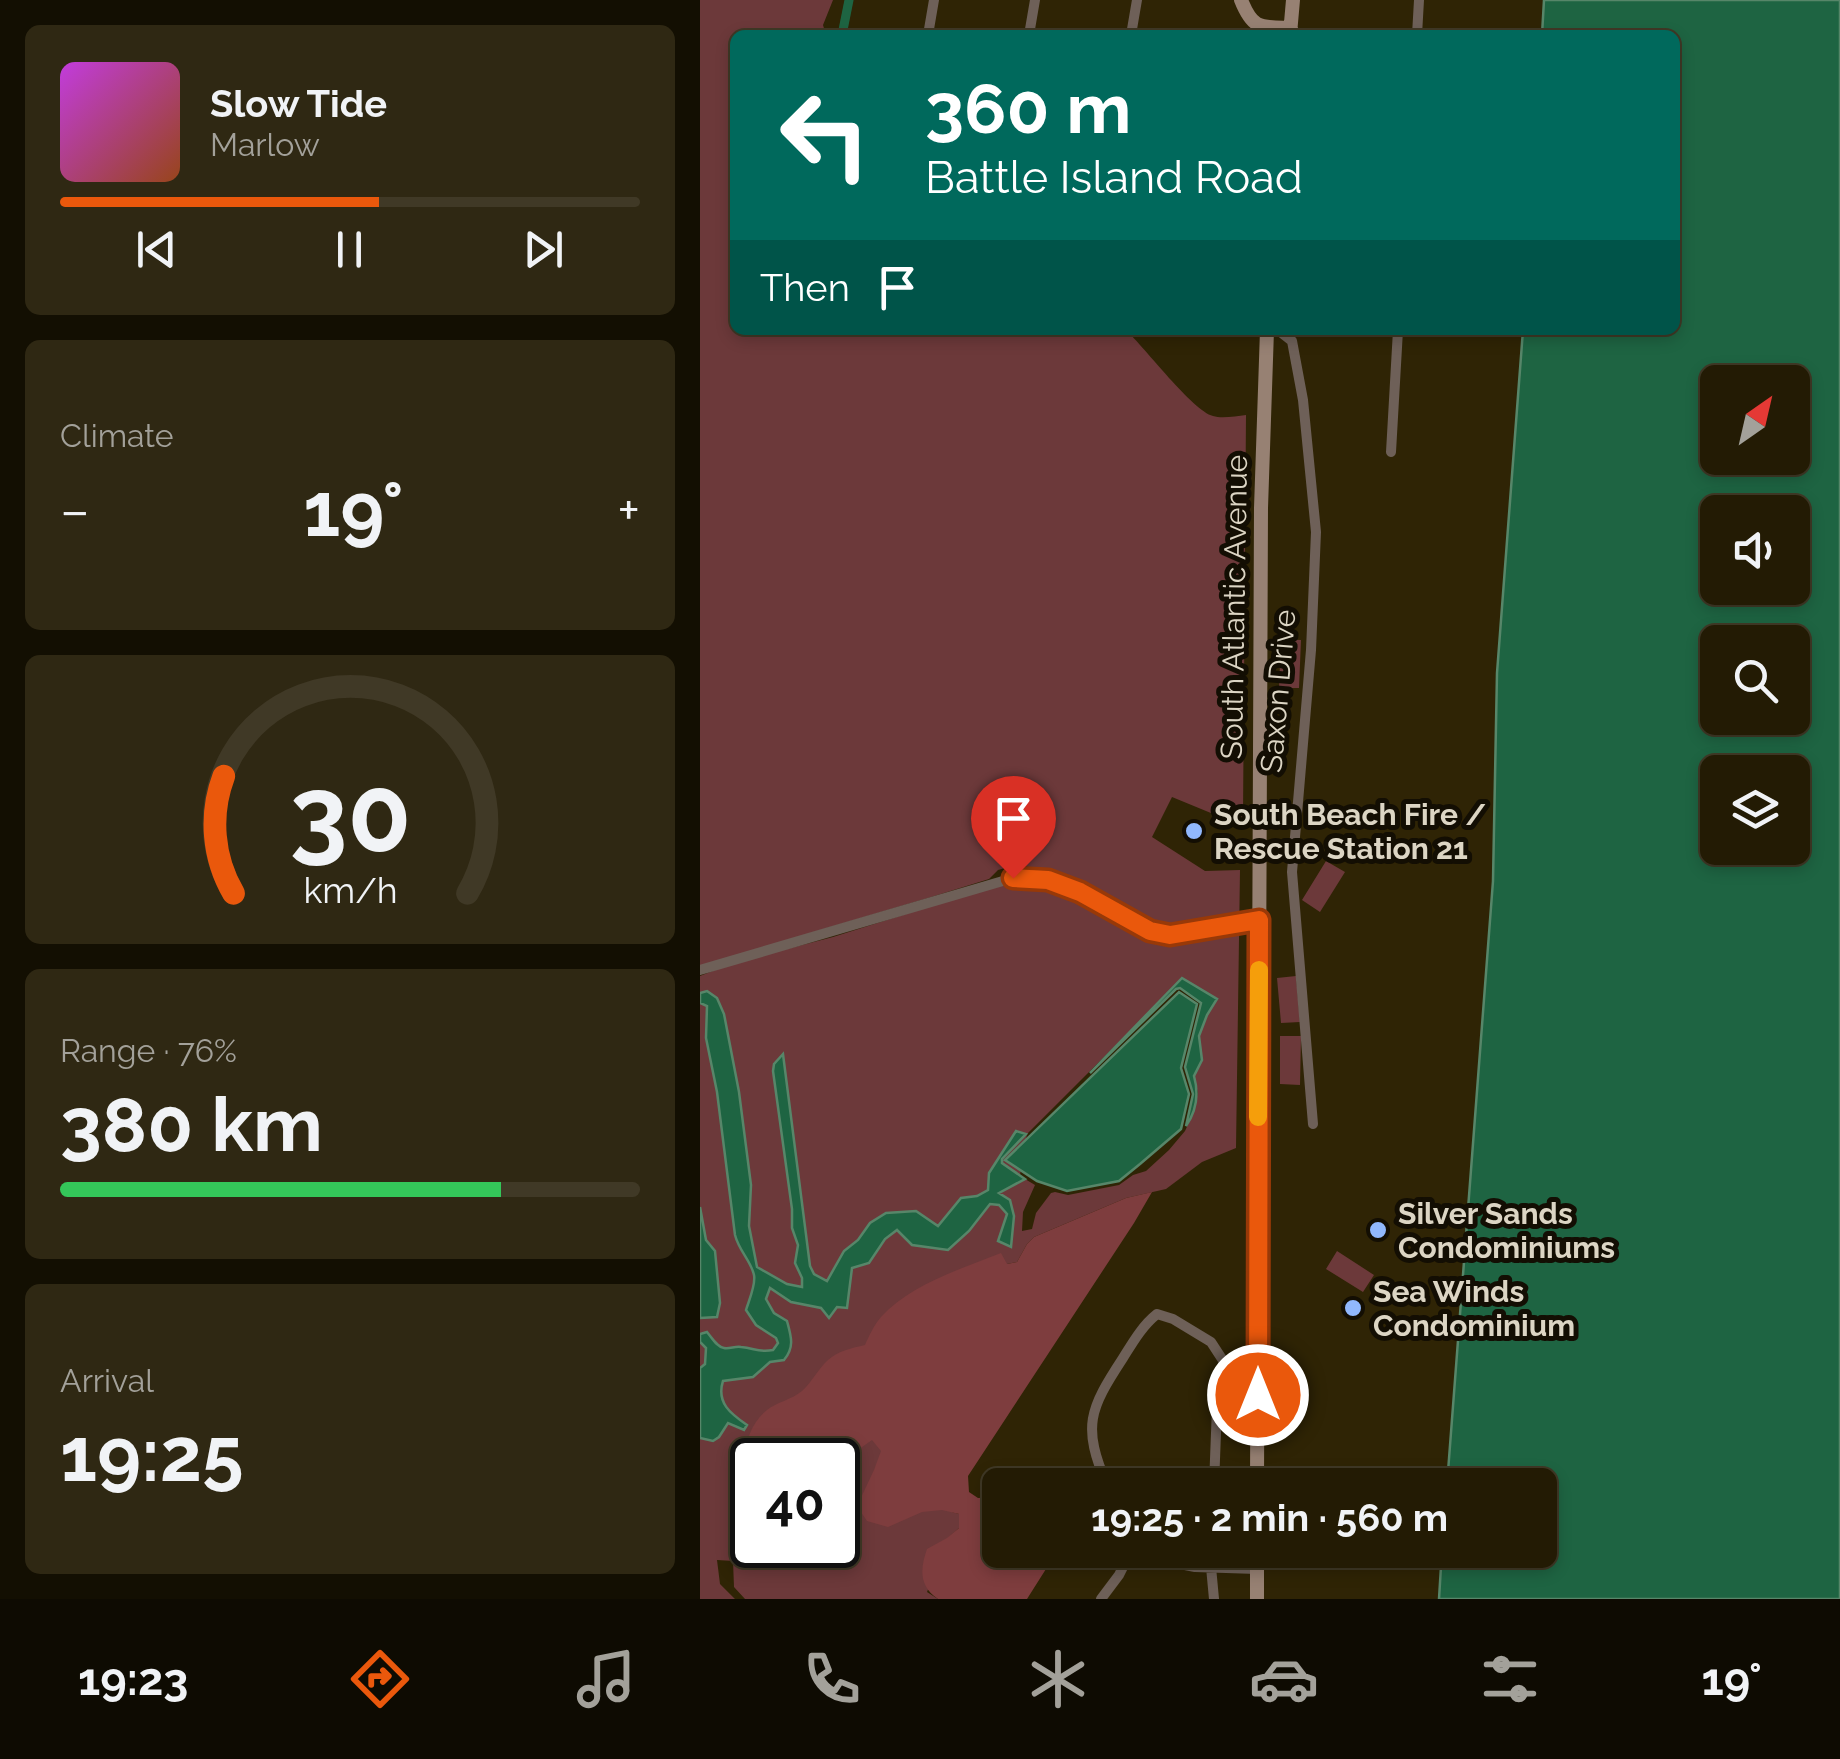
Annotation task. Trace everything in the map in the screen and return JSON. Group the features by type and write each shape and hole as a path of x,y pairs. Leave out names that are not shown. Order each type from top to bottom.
{"street":[{"path":"929,30 934,0"},
{"path":"1030,30 1034,0"},
{"path":"1132,30 1137,0"},
{"path":"1240,0 1250,30"},
{"path":"1290,30 1294,0"},
{"path":"1417,30 1419,0"},
{"path":"1248,18 1255,24 1284,30"},
{"name":"South Atlantic Avenue","path":"1257,1468 1260,508 1267,335"},
{"name":"Saxon Drive","path":"1284,335 1292,341 1303,400 1316,532 1311,650 1292,872 1313,1124"},
{"path":"1391,452 1398,335"},
{"path":"700,970 1013,878 1048,880 1080,892 1150,931 1170,935 1259,920"},
{"path":"1100,1468 1092,1446 1092,1414 1104,1386 1146,1323 1157,1314 1211,1342 1224,1362 1217,1407 1215,1468"},
{"path":"1101,1599 1121,1568"},
{"path":"1211,1568 1214,1599"},
{"path":"1257,1568 1257,1599"}],"shaded area":[{"path":"700,0 833,0 824,30 730,30 730,335 1131,335 1204,412 1221,417 1246,415 1243,817 1223,818 1172,797 1152,837 1205,871 1240,870 1236,1148 1202,1162 1166,1189 1126,1198 1034,1237 1017,1262 1007,1264 952,1512 959,1514 959,1528 948,1538 927,1592 938,1599 745,1599 734,1587 733,1568 860,1568 860,1438 730,1438 730,1561 717,1560 720,1584 735,1599 700,1599 700,976 1011,881 1046,884 1086,897 1052,873 1020,865 998,870 989,879 700,966","holes":["1182,979 1217,1000 1199,1036 1202,1060 1194,1076 1198,1093 1191,1118 1169,1150 1146,1171 1119,1185 1068,1195 1051,1193 1036,1213 1032,1229 1022,1231 1023,1212 1035,1185 1025,1179 1019,1181 1027,1134"]},
{"path":"1544,0 1840,0 1840,1599 1439,1599 1441,1568 1557,1568 1557,1468 1448,1468 1493,881 1497,673 1523,335 1680,335 1680,30 1542,30"},
{"path":"1281,639 1301,640 1299,688 1279,688"},
{"path":"1326,861 1345,872 1320,912 1302,900"},
{"path":"1296,976 1300,1022 1281,1023 1277,978"},
{"path":"1182,978 1217,999 1199,1036 1202,1060 1194,1076 1196,1102 1186,1126 1193,1094 1185,1067 1201,1003 1180,988 1090,1073"},
{"path":"707,991 717,998 724,1014 739,1092 751,1185 749,1226 757,1267 787,1284 802,1287 795,1263 798,1245 792,1228 773,1071 783,1054 810,1266 814,1274 827,1281 844,1251 870,1223 886,1213 916,1211 938,1226 961,1198 988,1190 989,1173 1016,1131 1026,1134 1002,1159 1002,1163 1025,1179 999,1193 1010,1200 1014,1216 1011,1247 998,1241 1007,1214 999,1205 990,1204 948,1250 912,1245 897,1230 885,1239 869,1263 852,1268 847,1308 837,1307 829,1318 821,1308 791,1302 770,1288 766,1299 774,1313 787,1321 790,1351 784,1360 770,1362 753,1377 723,1381 723,1402 747,1425 744,1430 728,1423 713,1441 700,1438 700,1368 705,1364 706,1348 700,1342 700,1334 707,1332 724,1348 768,1351 778,1343 756,1325 746,1310 754,1275 735,1235 717,1092 706,1038 707,1006 700,1003 700,993"},
{"path":"1179,992 1197,1004 1181,1068 1189,1094 1181,1129 1119,1181 1067,1191 1037,1181 1005,1160"},
{"path":"1280,1036 1301,1036 1300,1085 1280,1084"},
{"path":"1152,1192 968,1476 969,1492 982,1498 982,1568 1047,1568 1027,1599 938,1599 927,1589 923,1563 927,1549 959,1528 959,1514 942,1510 922,1512 888,1527 867,1521 860,1510 860,1500 881,1451 872,1440 860,1448 860,1438 749,1438 759,1417 802,1391 832,1357 865,1345 878,1320 907,1295 1001,1253 1007,1264 1017,1262 1034,1237 1126,1198"},
{"path":"700,1207 706,1240 715,1251 720,1303 717,1317 700,1318"},
{"path":"1337,1251 1374,1275 1363,1292 1326,1269"}],"waterway":[{"path":"843,30 849,0"}],"slow traffic":[{"path":"1258,1117 1259,970"}],"place":[{"name":"South Beach Fire / Rescue Station 21","path":"1194,831"},
{"name":"Silver Sands Condominiums","path":"1378,1230"},
{"name":"Sea Winds Condominium","path":"1353,1308"}],"route":[{"path":"1013,878 1048,880 1080,892 1150,931 1170,935 1259,920 1258,1395"}]}
